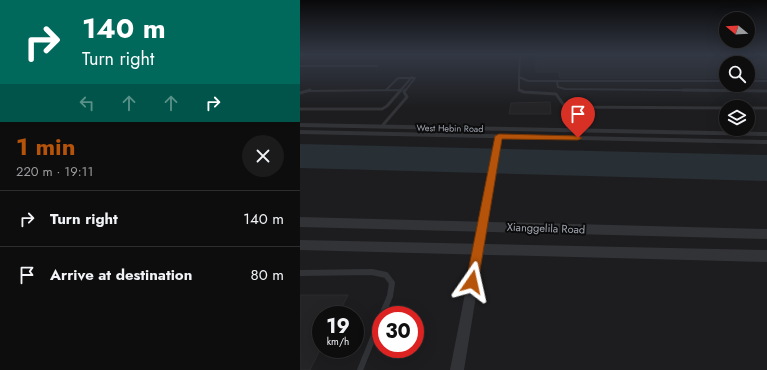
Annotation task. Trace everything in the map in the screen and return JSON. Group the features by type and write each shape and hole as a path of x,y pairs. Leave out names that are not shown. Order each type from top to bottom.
{"street":[{"name":"West Hebin Road","path":"300,125 767,134"},
{"path":"300,132 498,141 767,142"},
{"path":"457,370 498,141"},
{"name":"Xianggelila Road","path":"300,222 767,234"},
{"name":"Xianggelila Road","path":"300,244 767,256"}],"lane":[{"path":"518,72 519,90 524,92 556,94 563,104 572,107 719,108"},
{"path":"386,90 398,78 412,77"},
{"path":"300,109 382,109 387,106 412,77"},
{"path":"382,126 407,97 404,92 415,78 412,77"},
{"path":"518,77 528,82 719,81"},
{"path":"755,81 767,81"},
{"path":"557,82 558,87 565,89 767,91"},
{"path":"300,93 311,90 401,90"},
{"path":"755,108 767,108"},
{"path":"300,272 372,272 386,275 392,283 390,296 386,306"},
{"path":"360,370 372,340"}],"shaded area":[{"path":"300,72 719,72 719,92 755,92 755,72 767,72 767,370 300,370"},
{"path":"300,144 767,155 767,181 300,168"}],"building":[{"path":"559,72 719,72 719,78 560,78"},
{"path":"755,72 767,72 767,78 755,78"},
{"path":"550,102 551,114 509,114 511,103"},
{"path":"300,295 348,295 342,306 312,306 312,358 316,358 310,370 300,370"}],"route":[{"path":"472,282 499,136 578,138"}]}
